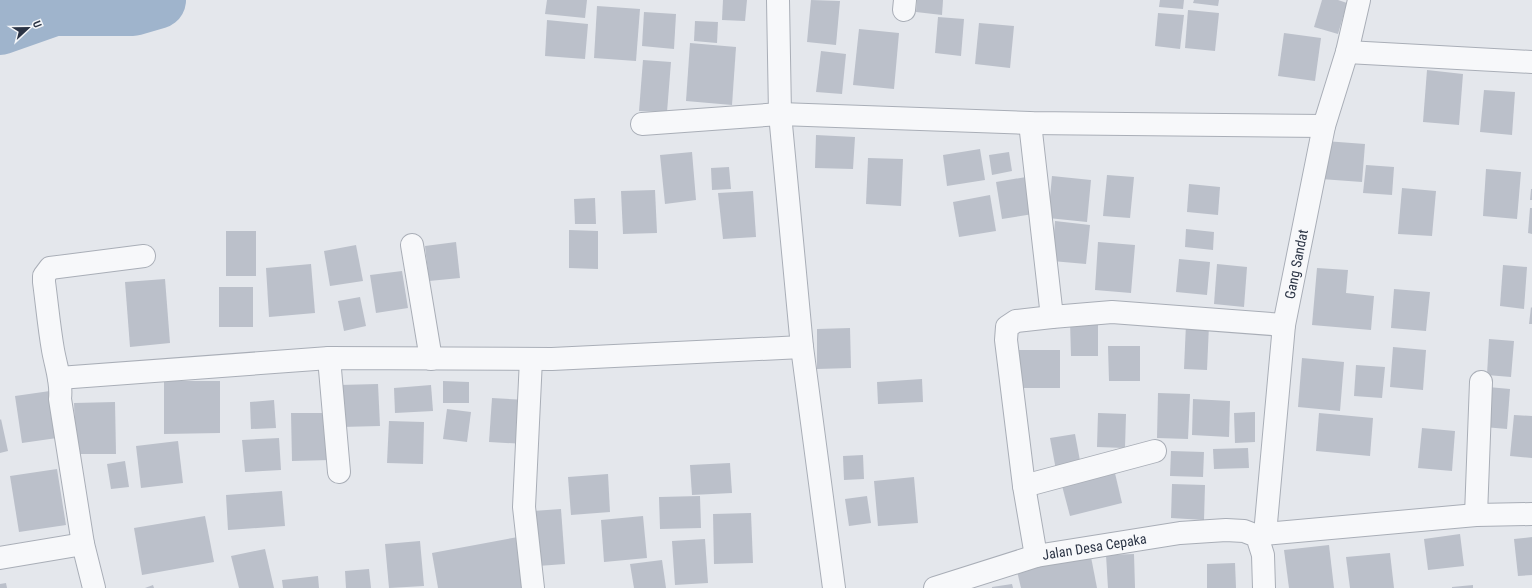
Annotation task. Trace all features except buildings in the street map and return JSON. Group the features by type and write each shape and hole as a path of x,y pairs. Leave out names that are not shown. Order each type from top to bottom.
{"street":[{"path":"778,0 780,114 802,347 834,588"},
{"name":"Gang Sandat","path":"1261,535 1284,325 1324,126 1347,52 1359,0"},
{"path":"1347,52 1532,62"},
{"path":"642,124 780,114 1030,123 1324,126"},
{"path":"1030,123 1052,317"},
{"path":"412,245 431,358"},
{"path":"94,588 83,544 60,399 59,378 53,350 44,276 50,268 144,256"},
{"path":"1036,556 1024,486 1006,340 1007,327 1016,321 1112,312 1284,325"},
{"path":"59,378 329,358 552,359 802,347"},
{"path":"329,358 339,472"},
{"path":"531,359 524,508 533,588"},
{"path":"1476,515 1481,382"},
{"path":"1024,486 1155,451"},
{"path":"1264,588 1261,535 1476,515 1532,514"},
{"name":"Jalan Desa Cepaka","path":"935,588 1036,556 1180,533 1226,530 1244,531 1261,535"},
{"path":"0,558 83,544"}],"waterway":[{"path":"0,26 54,7 133,7 157,0"}]}
